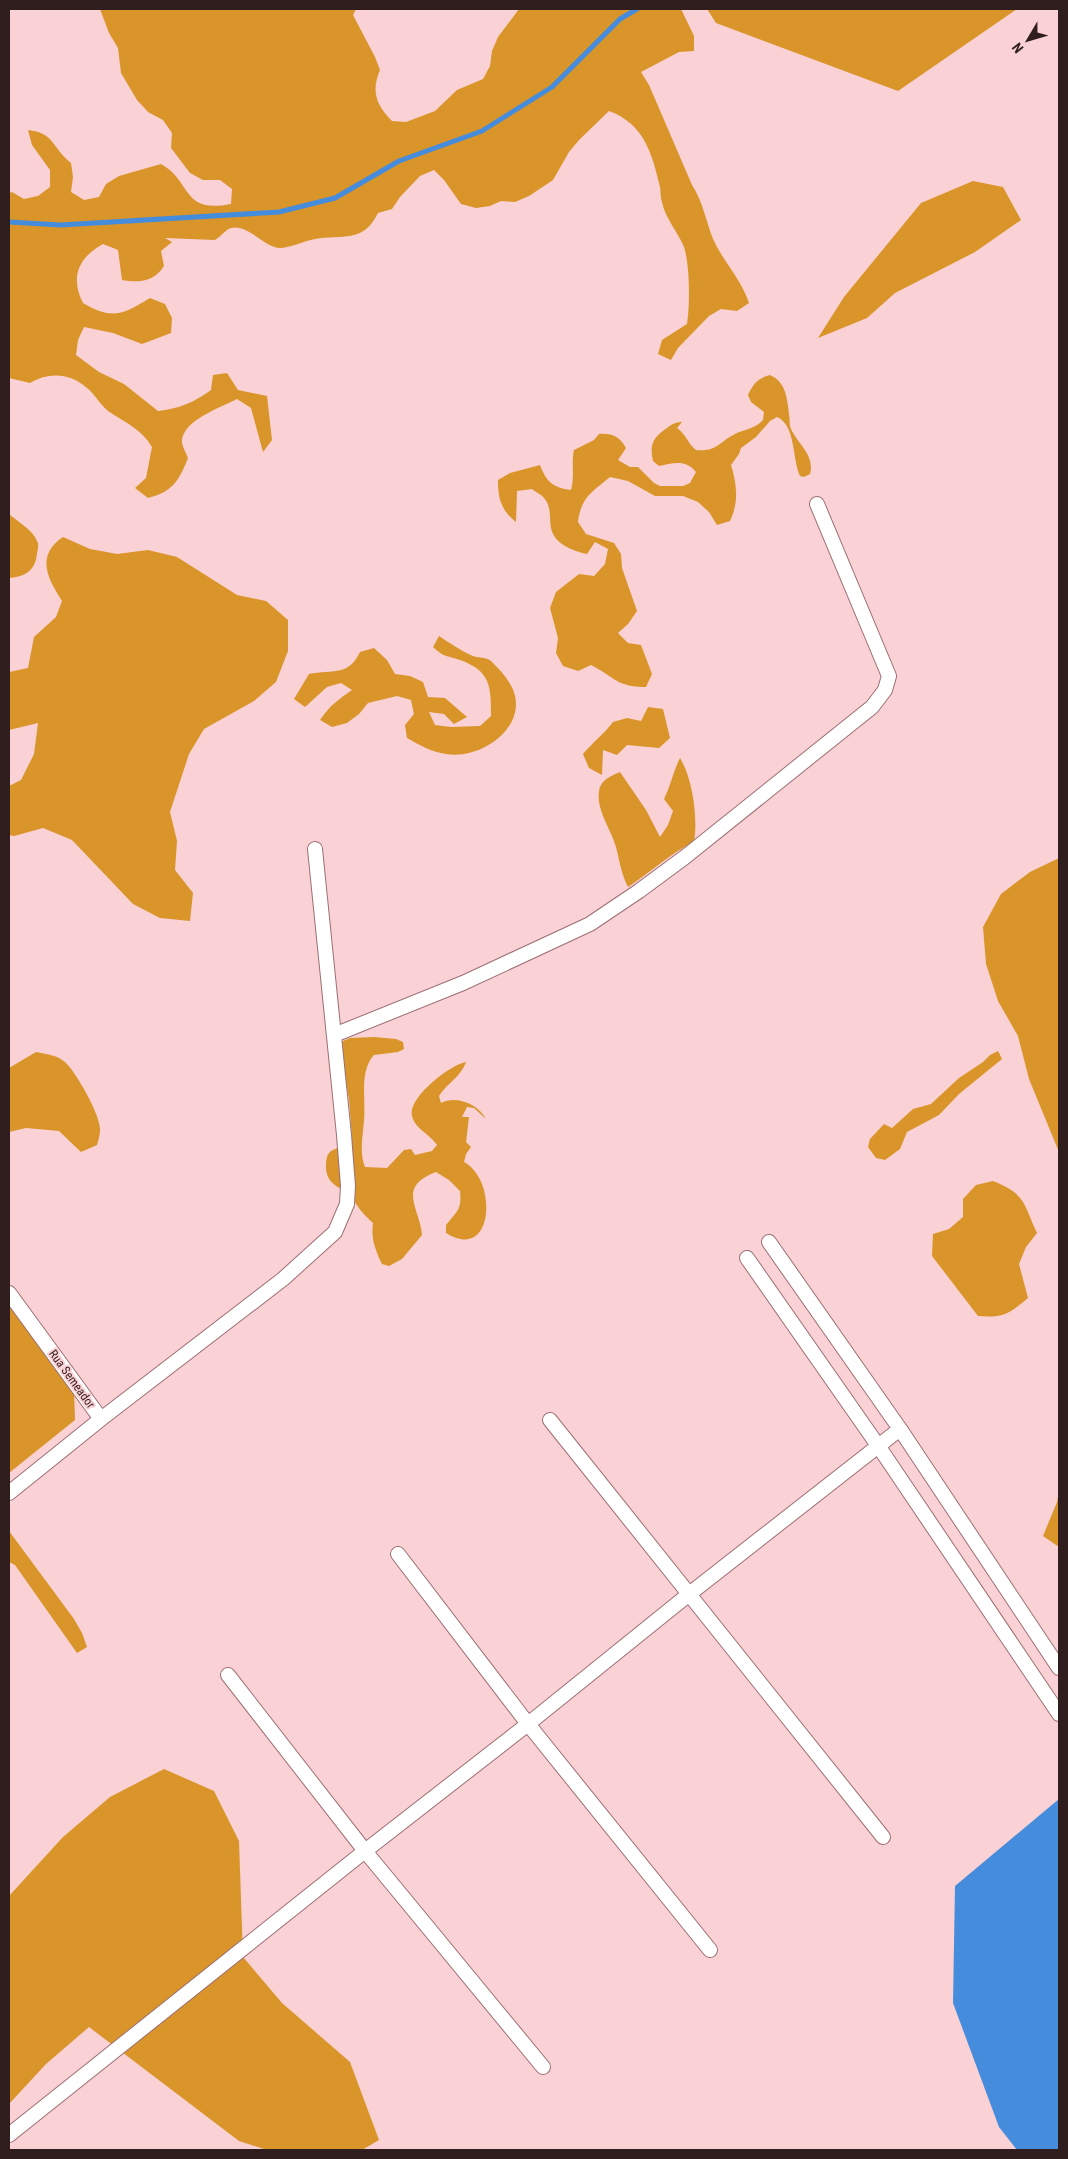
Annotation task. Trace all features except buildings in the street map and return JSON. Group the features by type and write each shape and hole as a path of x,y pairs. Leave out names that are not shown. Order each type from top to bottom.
{"street":[{"path":"334,1035 463,982 590,924 685,857 872,707 885,690 889,676 817,504"},
{"path":"101,1419 283,1279 335,1232 347,1204 348,1186 315,849"},
{"path":"769,1242 900,1429 1059,1668"},
{"path":"747,1258 879,1447 1059,1714"},
{"name":"Rua Semeador","path":"9,1293 101,1419 9,1493"},
{"path":"550,1420 883,1837"},
{"path":"9,2135 688,1595 900,1429"},
{"path":"398,1554 528,1724 710,1950"},
{"path":"228,1676 365,1851 543,2067"}],"shaded area":[{"path":"100,9 356,9 353,15 380,70 376,85 379,103 392,121 406,122 435,111 457,90 483,79 490,66 492,51 498,37 519,9 681,9 694,36 694,51 679,52 641,72 649,85 699,198 713,239 746,294 749,303 737,311 721,309 709,316 678,348 671,360 658,354 662,340 687,324 689,286 686,255 684,247 664,208 654,163 645,141 631,124 609,111 569,152 553,180 529,196 515,202 501,201 490,206 476,208 461,204 444,180 434,170 420,176 400,197 392,209 378,213 372,223 359,234 315,239 281,248 268,244 241,228 227,230 215,240 165,238 172,242 161,251 164,266 156,275 140,281 122,280 118,250 103,244 88,255 79,269 77,285 83,303 102,312 117,313 124,312 150,298 165,304 172,318 171,333 142,344 113,333 84,327 78,340 76,355 99,372 124,384 158,411 179,407 199,398 211,390 213,375 227,373 238,390 267,396 272,440 263,452 251,408 237,399 203,416 188,428 183,435 182,443 188,458 178,479 169,489 148,498 135,488 146,478 152,447 139,431 107,410 90,391 74,379 52,376 37,379 30,383 9,378 9,193 12,192 24,199 38,196 50,187 50,170 32,145 28,130 43,134 71,163 73,177 71,192 84,200 99,197 106,184 119,176 161,164 171,171 195,200 203,204 215,206 231,204 232,189 220,180 203,180 190,173 171,148 172,133 163,120 148,112 137,100 121,73 118,48 109,33"},
{"path":"707,9 1017,9 898,91 716,23"},
{"path":"973,181 1003,187 1021,220 975,252 895,293 867,318 818,338 844,297 921,203"},
{"path":"770,375 783,386 790,427 808,455 811,467 810,474 804,477 800,476 791,435 783,421 777,417 770,421 756,437 741,448 731,465 735,480 736,500 730,521 717,525 709,512 698,502 683,496 655,496 628,481 610,477 588,496 579,514 578,522 586,534 614,543 621,554 622,568 637,611 628,624 618,633 628,643 641,645 652,674 646,687 636,687 616,681 591,665 578,671 563,666 556,653 558,638 550,608 556,592 579,574 594,576 605,564 608,549 595,542 587,554 565,546 553,534 547,501 532,489 517,491 516,522 501,504 498,480 510,473 540,465 551,483 559,488 571,490 574,450 594,440 599,434 604,434 618,438 626,448 618,460 630,467 638,467 654,483 660,486 683,486 690,483 696,472 688,465 674,463 659,466 653,461 652,445 656,438 671,425 682,422 677,428 696,450 703,450 713,448 735,434 757,425 763,420 764,412 751,402 748,395 756,382"},
{"path":"9,514 32,533 38,545 36,559 29,572 9,578"},
{"path":"63,537 90,549 117,554 148,550 177,557 237,595 266,601 288,620 288,651 276,682 254,701 204,729 189,754 170,812 177,841 175,870 193,893 190,921 160,918 133,904 72,840 43,828 14,836 9,835 9,786 21,780 34,754 38,723 9,730 9,672 28,668 34,637 56,617 62,601 49,576 47,560 54,544"},
{"path":"439,636 475,657 491,661 511,686 515,696 516,709 512,721 496,740 484,748 458,755 446,754 421,746 407,738 405,725 414,714 411,700 397,696 368,703 359,714 347,723 332,727 320,720 338,700 352,690 341,683 327,687 305,707 294,699 309,674 345,669 355,660 360,652 374,648 387,660 395,674 410,676 423,682 428,697 445,698 467,717 454,724 444,714 429,712 435,725 451,727 480,726 491,716 491,697 487,681 478,669 470,664 443,655 437,651 433,647"},
{"path":"648,707 663,709 670,738 659,748 627,745 617,755 603,750 602,775 589,768 583,754 613,722 627,718 641,721"},
{"path":"680,758 688,777 695,811 694,842 628,887 615,844 600,807 599,792 601,784 606,779 620,772 646,810 660,837 668,825 673,811 664,799"},
{"path":"1059,858 1059,1152 1029,1079 1018,1036 998,1001 986,964 983,927 1001,894 1030,872"},
{"path":"374,1037 396,1039 403,1042 404,1049 398,1052 374,1055 366,1069 362,1149 365,1167 387,1168 404,1150 411,1149 415,1155 432,1151 437,1145 416,1124 412,1116 412,1109 416,1100 432,1083 459,1064 466,1062 461,1072 439,1096 441,1103 453,1100 466,1102 478,1109 486,1119 474,1108 467,1107 462,1117 469,1117 466,1142 471,1147 466,1154 464,1162 475,1171 482,1185 486,1200 486,1215 482,1228 474,1237 462,1239 446,1233 446,1225 459,1206 460,1191 449,1180 436,1172 424,1178 413,1191 413,1199 422,1235 402,1259 389,1266 382,1264 376,1249 373,1239 373,1223 349,1195 329,1179 326,1168 329,1153 352,1139 349,1099 340,1049 343,1041 350,1038"},
{"path":"998,1051 1002,1059 959,1094 939,1115 907,1132 900,1149 885,1160 876,1158 868,1147 870,1139 884,1124 892,1128 913,1109 931,1104 959,1078"},
{"path":"36,1052 58,1058 70,1067 87,1094 99,1123 100,1132 97,1145 81,1152 59,1131 26,1128 9,1132 9,1068"},
{"path":"993,1181 1018,1195 1026,1207 1037,1233 1026,1247 1019,1264 1028,1298 1005,1314 978,1316 932,1256 933,1234 949,1229 963,1217 963,1199 976,1185"},
{"path":"9,1289 74,1390 75,1420 9,1473"},
{"path":"1059,1491 1059,1547 1043,1536 1057,1502"},
{"path":"9,1531 74,1619 87,1647 77,1653 15,1565 9,1562"},
{"path":"164,1769 214,1791 239,1841 243,1957 282,2003 350,2062 379,2140 362,2150 267,2150 239,2141 89,2027 46,2064 9,2104 9,1896 63,1837 110,1797"}],"water":[{"path":"1059,1799 1059,2150 1017,2150 999,2127 953,2003 955,1886"}],"waterway":[{"path":"9,222 61,225 279,212 335,198 399,161 482,131 552,87 620,19 637,9"}]}
